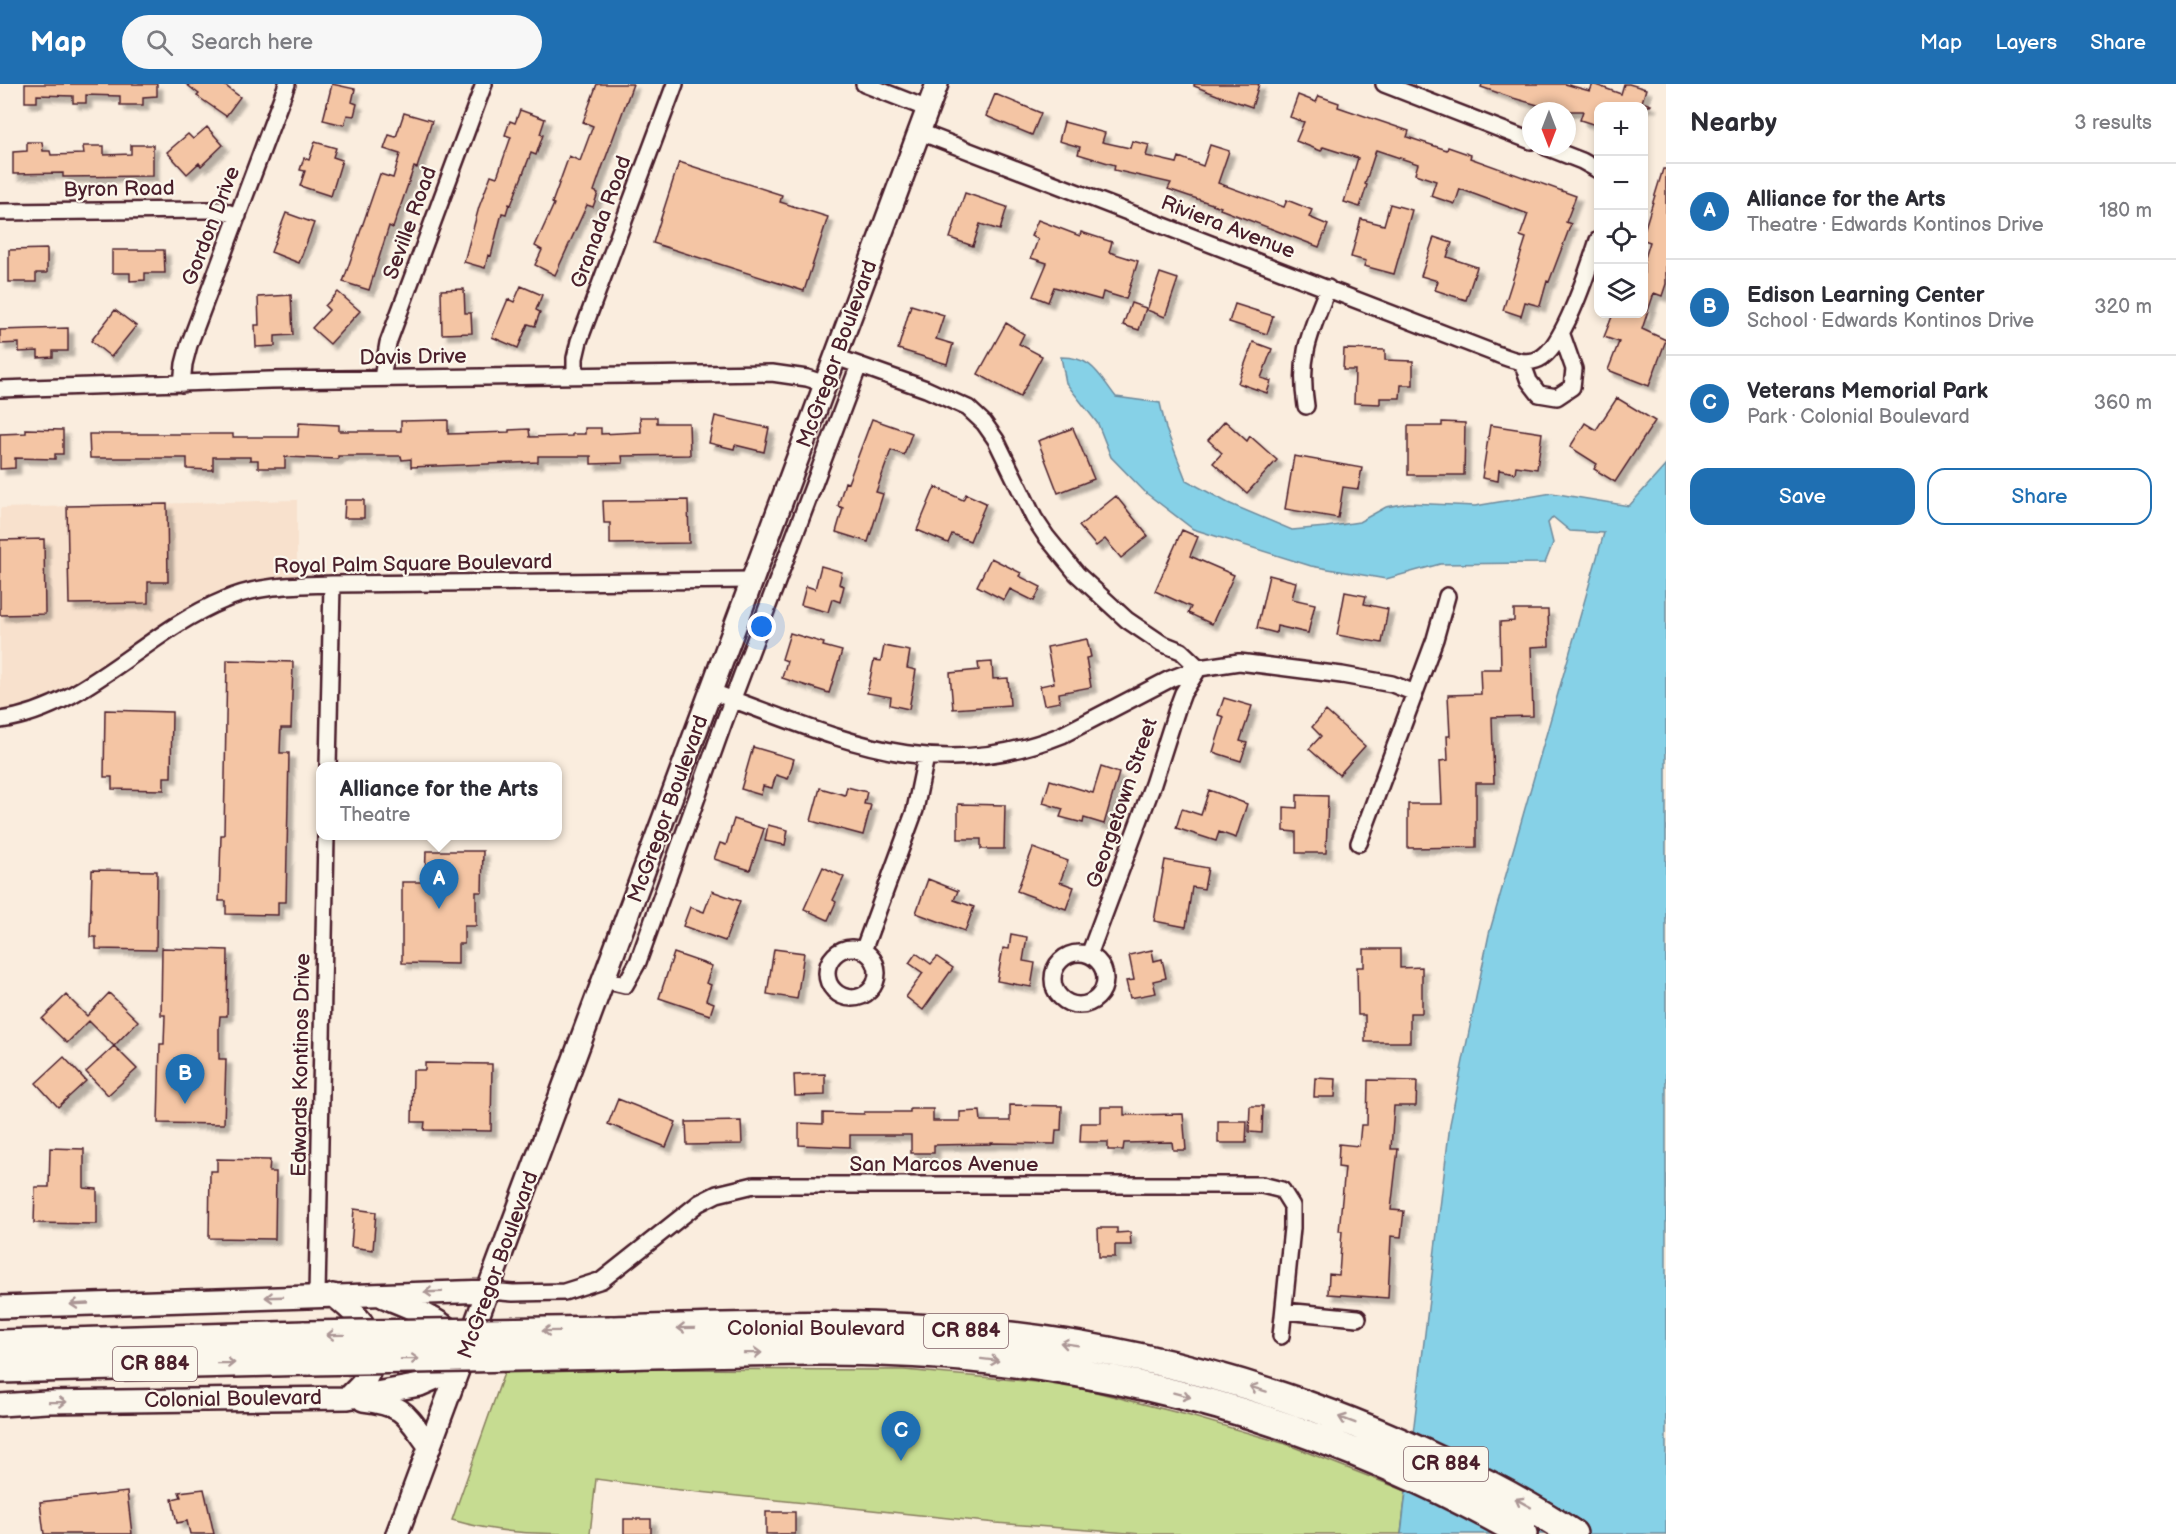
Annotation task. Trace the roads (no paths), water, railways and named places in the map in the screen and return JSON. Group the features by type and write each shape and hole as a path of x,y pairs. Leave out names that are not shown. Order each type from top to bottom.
{"highway":[{"name":"Colonial Boulevard","path":"0,1344 307,1348 610,1342 797,1326 879,1326 983,1333 1091,1348 1155,1361 1221,1377 1310,1420"},
{"name":"Colonial Boulevard","path":"0,1369 307,1348"},
{"name":"CR 884","path":"1310,1420 1365,1455 1432,1485 1523,1534"},
{"name":"CR 884","path":"1310,1420 1366,1427 1459,1470 1551,1519 1573,1534"}],"main road":[{"name":"McGregor Boulevard","path":"397,1534 938,84"},
{"path":"0,1307 489,1291"},
{"path":"377,1294 422,1312 447,1327 468,1346"},
{"path":"325,1295 360,1318 369,1333 373,1362 367,1377 348,1398"},
{"name":"Colonial Boulevard","path":"0,1406 87,1401 348,1398 420,1385 436,1378 468,1346"},
{"path":"348,1398 383,1402 402,1410 430,1447"}],"street":[{"name":"Gordon Drive","path":"182,384 189,345 287,84"},
{"name":"Seville Road","path":"382,378 388,343 484,84"},
{"name":"Granada Road","path":"575,376 575,358 579,341 675,84"},
{"path":"864,84 928,109"},
{"path":"1384,84 1522,138"},
{"name":"Riviera Avenue","path":"920,132 1522,362"},
{"path":"1569,156 1594,167"},
{"name":"Byron Road","path":"0,212 221,210 238,216"},
{"path":"1562,335 1574,369 1572,387 1557,397 1539,394 1529,381 1522,362 1540,359 1562,335 1594,253"},
{"path":"1306,406 1302,373 1306,341 1328,288"},
{"path":"836,357 949,398 968,408 984,423 1007,458 1034,518 1077,574 1127,620 1161,643 1180,651 1199,668"},
{"path":"604,980 625,985 638,962 733,699 859,365"},
{"name":"Davis Drive","path":"0,389 382,378 772,373 807,378 826,384"},
{"name":"Royal Palm Square Boulevard","path":"0,720 32,713 54,705 74,694 183,620 225,599 272,587 332,584 753,580"},
{"path":"328,762 332,584"},
{"path":"1359,843 1435,639 1448,596"},
{"name":"Georgetown Street","path":"712,692 851,742 926,758 985,755 1043,743 1170,679 1199,668 1239,662 1342,675 1392,684 1414,693"},
{"name":"Georgetown Street","path":"1089,955 1154,784 1183,693 1199,668"},
{"path":"864,951 915,810 926,758"},
{"name":"Edwards Kontinos Drive","path":"325,1295 327,840"},
{"name":"San Marcos Avenue","path":"489,1291 564,1292 602,1280 699,1203 717,1194 754,1185 1262,1185 1282,1190 1292,1206 1292,1228 1281,1336"},
{"path":"1284,1311 1358,1318"}],"water":[{"path":"1061,357 1081,360 1094,368 1116,397 1160,403 1166,429 1186,480 1228,503 1292,530 1359,522 1386,507 1408,503 1475,506 1552,493 1629,506 1666,465 1666,1534 1401,1534 1450,1124 1489,934 1604,533 1570,531 1553,517 1548,523 1553,543 1545,563 1440,564 1386,579 1311,566 1193,529 1146,493 1111,457 1098,424 1066,383"}],"place":[{"name":"Alliance for the Arts","path":"439,909"},
{"name":"Edison Learning Center","path":"185,1104"},
{"name":"Veterans Memorial Park","path":"901,1461"}]}
